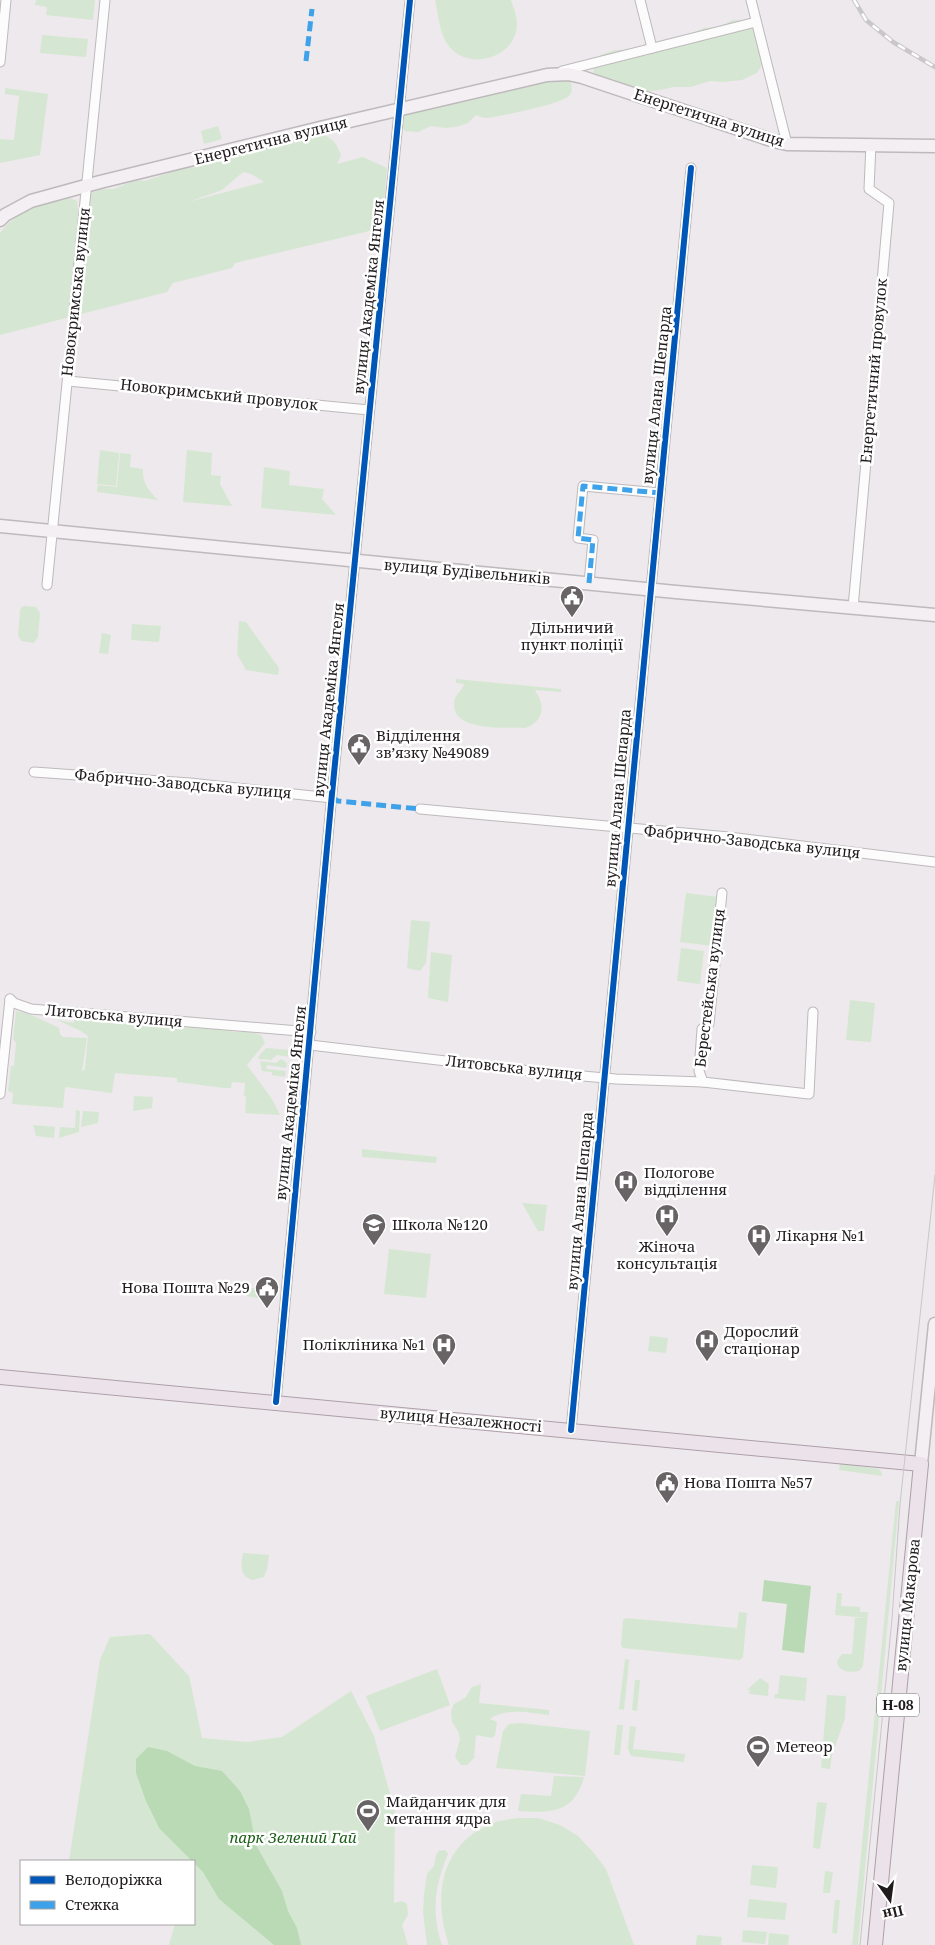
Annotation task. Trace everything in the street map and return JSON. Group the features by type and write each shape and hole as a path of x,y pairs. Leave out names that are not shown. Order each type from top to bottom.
{"main road":[{"name":"Енергетична вулиця","path":"2,216 31,201 87,186 546,75 568,74 582,76 787,144 935,146"},
{"name":"вулиця Будівельників","path":"0,526 935,616"},
{"name":"вулиця Макарова","path":"874,1945 935,1324"},
{"name":"вулиця Незалежності","path":"0,1376 921,1464"}],"street":[{"path":"0,62 6,0"},
{"name":"Новокримська вулиця","path":"47,585 105,0"},
{"name":"вулиця Академіка Янгеля","path":"276,1402 369,410 410,0"},
{"path":"640,0 652,48"},
{"path":"750,0 787,144"},
{"name":"Енергетична вулиця","path":"546,75 756,22"},
{"name":"Енергетичний провулок","path":"853,608 889,203 869,189 871,144"},
{"name":"вулиця Алана Шепарда","path":"571,1430 691,168"},
{"name":"Новокримський провулок","path":"68,381 369,410"},
{"path":"589,584 593,540 578,538 583,486 660,493"},
{"name":"Фабрично-Заводська вулиця","path":"34,772 181,782 332,798"},
{"name":"Фабрично-Заводська вулиця","path":"420,809 729,837 935,862"},
{"name":"Берестейська вулиця","path":"704,1082 699,1071 702,1029 709,1024 722,893"},
{"name":"Литовська вулиця","path":"0,1094 10,999 14,1003 31,1009 311,1032"},
{"name":"Литовська вулиця","path":"310,1045 604,1078 704,1082 809,1094 813,1012"}],"green space":[{"path":"36,0 95,0 93,20 46,15 47,7 35,5"},
{"path":"435,0 511,0 517,20 515,36 508,46 488,58 476,59 465,57 454,52 446,42 440,27"},
{"path":"733,20 744,20 753,26 756,43 763,63 757,73 742,80 710,81 691,87 673,87 642,92 594,76 593,67 599,56 619,50 638,56 650,54 661,41 673,37 686,36 704,28 718,27"},
{"path":"42,35 88,39 86,57 40,53"},
{"path":"531,74 570,81 572,88 569,96 544,106 487,118 476,115 468,123 456,127 431,126 418,132 405,131 400,124 402,114"},
{"path":"5,88 48,94 40,155 0,163 0,139 14,140 19,96 5,94"},
{"path":"218,126 222,139 204,144 201,131"},
{"path":"324,135 333,140 340,151 341,155 337,164 363,157 387,168 382,228 235,263 232,268 173,283 167,292 0,335 0,233 20,214 39,205 70,198 77,201 79,218 77,231 91,228 91,193 101,189 114,189 135,180 145,181 177,170 196,167 206,162 231,158 250,151 276,147","holes":["243,172 251,174 264,182 188,202 222,190"]},
{"path":"100,450 119,453 116,486 97,484"},
{"path":"187,450 212,453 211,475 221,476 220,484 232,506 183,502"},
{"path":"120,453 131,454 130,467 143,469 147,486 158,500 97,492 98,485 117,487"},
{"path":"264,467 290,471 289,485 324,489 322,499 336,515 261,508"},
{"path":"25,606 36,607 40,613 38,637 34,643 21,641 18,635 20,610"},
{"path":"239,621 246,622 279,668 278,675 246,670 237,654"},
{"path":"132,624 161,626 159,642 131,640"},
{"path":"102,633 111,635 108,654 99,653"},
{"path":"456,679 561,689 561,692 535,690 540,699 542,709 537,721 530,726 525,728 482,726 471,724 456,713 454,701 464,684 456,683"},
{"path":"686,893 719,897 713,946 680,942"},
{"path":"411,920 430,922 426,963 420,971 407,968"},
{"path":"681,948 704,951 700,984 677,981"},
{"path":"431,952 452,955 448,1002 428,998"},
{"path":"850,1000 875,1003 871,1042 846,1040"},
{"path":"16,1011 33,1016 59,1028 60,1034 63,1037 87,1038 82,1071 85,1069 88,1036 57,1020 74,1023 74,1020 87,1019 162,1025 174,1028 201,1027 251,1032 261,1035 265,1043 247,1065 272,1099 280,1115 245,1113 245,1083 232,1082 231,1088 224,1088 177,1082 177,1078 115,1073 112,1093 65,1087 63,1108 12,1104 13,1093 8,1091 11,1066 14,1066 16,1043 13,1039"},
{"path":"266,1048 291,1050 290,1057 277,1055 271,1060 259,1059 258,1057"},
{"path":"281,1059 287,1063 286,1068 267,1065 266,1069 286,1071 285,1077 272,1075 272,1072 262,1071 260,1061 276,1063"},
{"path":"134,1096 153,1097 152,1108 133,1111"},
{"path":"76,1110 80,1111 79,1132 59,1138 60,1127 75,1128"},
{"path":"83,1111 99,1112 98,1123 81,1127"},
{"path":"33,1125 55,1127 54,1138 36,1136"},
{"path":"362,1149 437,1157 436,1163 362,1157"},
{"path":"522,1203 547,1205 544,1231 538,1231"},
{"path":"389,1249 431,1254 426,1298 384,1294"},
{"path":"247,1287 271,1291 271,1300 246,1296"},
{"path":"650,1336 668,1338 666,1353 648,1351"},
{"path":"840,1463 878,1469 881,1471 882,1476 839,1470"},
{"path":"896,1501 899,1501 858,1945 852,1945"},
{"path":"243,1553 269,1555 264,1577 252,1580 245,1575 242,1569"},
{"path":"837,1593 842,1593 841,1606 860,1607 860,1612 868,1612 863,1666 859,1671 842,1670 837,1661 842,1654 852,1654 855,1618 866,1618 835,1615"},
{"path":"739,1612 747,1613 743,1657 740,1660 623,1648 621,1645 623,1620 626,1618 737,1628"},
{"name":"парк Зелений Гай","path":"150,1634 189,1676 202,1738 247,1742 282,1737 351,1691 374,1736 395,1812 394,1903 402,1901 407,1904 408,1915 402,1925 408,1945 169,1945 175,1925 195,1925 195,1860 69,1860 100,1660 110,1637"},
{"path":"625,1659 629,1660 629,1662 624,1710 619,1709"},
{"path":"437,1669 450,1705 380,1731 366,1696"},
{"path":"780,1675 807,1678 805,1701 774,1698 775,1694 778,1694"},
{"path":"760,1678 769,1684 768,1696 749,1694 750,1690 747,1690"},
{"path":"635,1680 640,1680 637,1711 632,1710"},
{"path":"481,1684 479,1703 549,1710 549,1715 511,1712 497,1715 490,1719 497,1722 495,1735 492,1738 476,1735 474,1758 467,1765 461,1765 455,1757 460,1739 458,1731 452,1722 451,1711 454,1704 465,1698 472,1687"},
{"path":"827,1695 846,1696 845,1718 832,1755 830,1769 821,1768"},
{"path":"520,1723 590,1731 585,1776 496,1768 503,1731 509,1724"},
{"path":"617,1725 623,1725 620,1755 614,1755"},
{"path":"630,1726 636,1727 633,1749 685,1754 684,1762 631,1756 628,1749"},
{"path":"554,1776 584,1777 580,1789 567,1805 550,1811 518,1811 521,1794 551,1796"},
{"path":"817,1802 827,1803 820,1849 813,1848"},
{"path":"517,1818 538,1818 560,1825 578,1836 593,1852 606,1869 634,1945 449,1945 444,1928 441,1895 449,1863 457,1849 469,1837 484,1827 492,1823"},
{"path":"445,1850 448,1854 437,1888 436,1899 436,1921 442,1945 427,1945 423,1912 427,1874 434,1866 436,1855 439,1851"},
{"path":"752,1865 778,1867 776,1888 750,1885"},
{"path":"825,1871 833,1872 830,1893 823,1893"},
{"path":"749,1899 787,1903 785,1920 747,1917"},
{"path":"835,1900 840,1900 837,1934 832,1933"},
{"path":"743,1930 767,1932 765,1944 742,1942"},
{"path":"769,1933 789,1935 788,1945 768,1945"},
{"path":"697,1935 722,1937 721,1945 696,1945"}],"shaded area":[{"path":"764,1580 811,1586 804,1653 782,1650 787,1604 762,1601"},
{"path":"148,1747 167,1751 195,1766 222,1771 240,1791 249,1809 256,1845 282,1891 288,1911 297,1928 301,1945 274,1945 219,1899 203,1872 195,1864 195,1860 191,1860 159,1828 146,1801 136,1773 136,1759"}],"tram line":[{"path":"860,1945 892,1619 900,1504 935,1175"}],"railway":[{"path":"854,0 866,20 893,42 935,67"}],"marked path":[{"path":"306,61 312,9"},
{"path":"589,583 593,540 578,538 583,486 660,493"},
{"path":"332,798 338,801 420,809"}],"cycle path":[{"path":"276,1402 331,804 410,0"},
{"path":"571,1430 691,168"}],"place":[{"name":"Дільничий пункт поліції","path":"572,618"},
{"name":"Відділення зв’язку №49089","path":"359,766"},
{"name":"Пологове відділення","path":"626,1203"},
{"name":"Жіноча консультація","path":"667,1237"},
{"name":"Школа №120","path":"374,1246"},
{"name":"Лікарня №1","path":"759,1257"},
{"name":"Нова Пошта №29","path":"267,1309"},
{"name":"Дорослий стаціонар","path":"707,1362"},
{"name":"Полікліника №1","path":"444,1366"},
{"name":"Нова Пошта №57","path":"667,1504"},
{"name":"Метеор","path":"758,1768"},
{"name":"Майданчик для метання ядра","path":"368,1832"}]}
